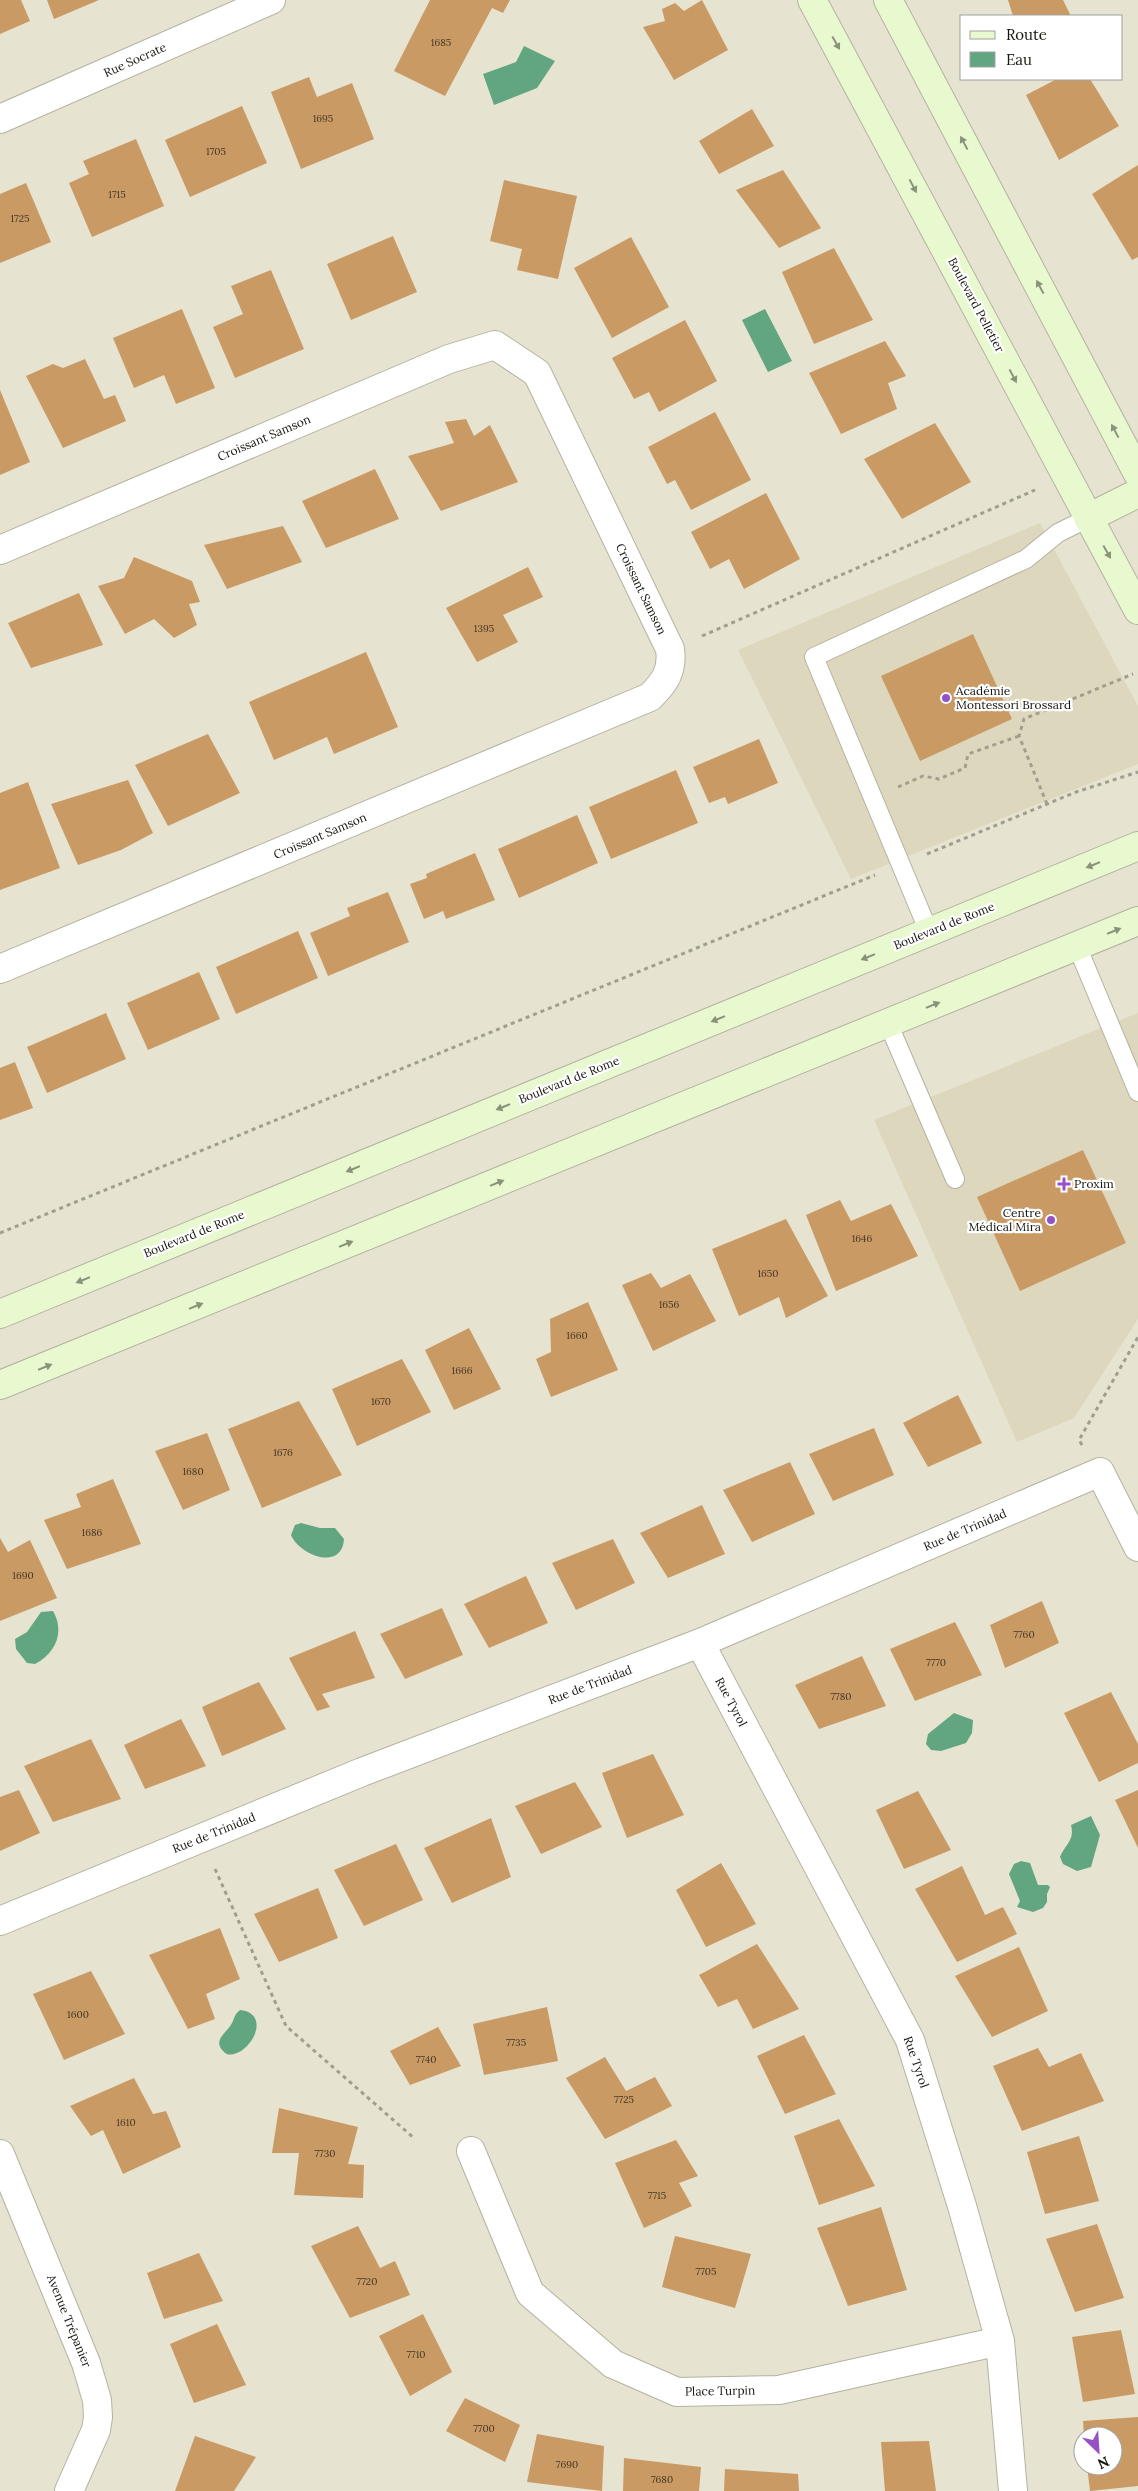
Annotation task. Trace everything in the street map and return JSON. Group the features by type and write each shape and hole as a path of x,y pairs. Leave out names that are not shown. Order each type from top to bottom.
{"main road":[{"name":"Boulevard Pelletier","path":"812,0 879,121 1138,610"},
{"path":"888,0 1138,474"},
{"path":"1088,518 1138,493"},
{"name":"Boulevard de Rome","path":"0,1314 1138,846"},
{"path":"0,1385 1138,921"}],"street":[{"name":"Rue Socrate","path":"0,119 271,0"},
{"name":"Croissant Samson","path":"0,550 449,359 495,345 537,373 670,649 671,661 666,680 650,698 0,969"},
{"path":"1100,1472 1138,1547"},
{"name":"Rue de Trinidad","path":"0,1921 362,1772 700,1643 1100,1472"},
{"name":"Rue Tyrol","path":"700,1643 910,2040 962,2206 1000,2340 1013,2491"},
{"name":"Place Turpin","path":"471,2151 530,2293 613,2364 677,2392 779,2390 1000,2340"},
{"name":"Avenue Trépanier","path":"0,2154 86,2363 97,2400 98,2418 96,2430 69,2491"}],"lane":[{"path":"930,932 814,657 1026,559 1058,533 1088,518"},
{"path":"1077,946 1138,1092"},
{"path":"888,1023 955,1178"}],"path":[{"path":"702,636 1036,490"},
{"path":"1047,804 1019,736 1024,719 1133,674"},
{"path":"892,790 923,776 940,778 964,768 968,754 1019,736"},
{"path":"928,853 1103,782 1138,772"},
{"path":"0,1233 883,871"},
{"path":"1100,1472 1079,1440 1138,1337"},
{"path":"212,1863 286,2026 415,2139"}],"shaded area":[{"path":"1040,523 1138,706 1138,764 851,879 738,650"},
{"path":"1138,1013 1138,1319 1074,1418 1017,1442 874,1120"}],"water":[{"path":"524,46 555,61 537,88 494,105 483,74 516,62"},
{"path":"765,309 792,361 768,372 742,320"},
{"path":"301,1523 320,1528 335,1528 344,1539 341,1549 336,1555 328,1558 311,1554 302,1549 291,1535 295,1525"},
{"path":"53,1611 57,1619 58,1634 53,1648 35,1664 27,1663 16,1649 15,1639 27,1632 41,1612"},
{"path":"954,1713 973,1720 972,1733 966,1743 941,1751 931,1750 926,1744 928,1734"},
{"path":"1091,1816 1100,1835 1091,1867 1077,1871 1063,1864 1060,1857 1071,1839 1071,1825"},
{"path":"1021,1861 1030,1863 1038,1885 1048,1885 1050,1887 1047,1894 1047,1902 1043,1908 1033,1912 1017,1907 1020,1901 1009,1874 1014,1864"},
{"path":"240,2010 255,2017 256,2031 248,2045 241,2051 230,2055 220,2048 219,2044 222,2036"}],"building":[{"path":"0,0 21,0 30,21 0,34"},
{"path":"47,0 99,0 54,19"},
{"path":"430,0 510,0 503,13 492,8 445,96 394,71"},
{"path":"702,0 728,50 674,80 643,27 665,21 662,9 675,3 684,11"},
{"path":"1008,0 1063,0 1070,15 1013,15"},
{"path":"309,77 317,97 352,83 374,139 301,169 271,92"},
{"path":"1055,80 1091,80 1119,126 1059,160 1026,95"},
{"path":"242,106 267,163 190,197 165,140"},
{"path":"752,109 774,146 719,174 699,141"},
{"path":"136,139 164,206 92,237 69,183 89,174 83,161"},
{"path":"1138,165 1138,257 1132,260 1092,194"},
{"path":"783,170 821,228 779,248 736,190"},
{"path":"504,180 577,196 558,279 517,270 522,249 490,241"},
{"path":"26,183 51,242 0,263 0,194"},
{"path":"393,236 417,292 351,320 327,264"},
{"path":"631,237 669,307 612,338 574,268"},
{"path":"834,248 873,320 814,344 782,272"},
{"path":"271,270 304,349 235,378 213,327 243,314 231,286"},
{"path":"182,309 215,388 176,404 164,375 134,388 113,338"},
{"path":"685,320 717,381 659,412 649,392 634,399 612,358"},
{"path":"885,341 906,376 888,383 897,409 841,434 809,373"},
{"path":"85,359 104,399 115,395 126,421 63,448 26,376 53,364 63,368"},
{"path":"0,390 30,462 0,475"},
{"path":"715,412 751,480 691,510 675,480 667,484 648,447"},
{"path":"466,419 474,436 490,425 518,482 441,511 408,456 454,443 445,422"},
{"path":"935,423 971,482 902,519 864,459"},
{"path":"375,469 399,519 326,548 302,501"},
{"path":"766,493 800,559 744,589 729,559 710,569 691,532"},
{"path":"283,526 302,562 227,589 204,545"},
{"path":"134,557 192,581 200,602 189,604 197,625 174,638 154,619 125,634 98,586 124,578"},
{"path":"528,567 543,597 503,615 518,642 477,662 446,608"},
{"path":"79,593 103,645 31,668 8,623"},
{"name":"Académie Montessori Brossard","path":"973,634 1012,719 920,761 881,676"},
{"path":"366,652 398,727 334,754 327,737 274,760 249,702"},
{"path":"208,734 240,793 168,826 135,765"},
{"path":"759,739 778,783 728,804 725,797 709,803 693,767"},
{"path":"676,770 698,823 611,859 589,807"},
{"path":"128,780 153,833 121,850 78,865 51,804"},
{"path":"28,782 60,868 0,890 0,793"},
{"path":"577,815 598,863 519,898 498,849"},
{"path":"475,853 495,900 446,919 443,911 424,919 410,884 427,878 426,874"},
{"path":"388,892 409,942 328,976 310,933 350,916 347,908"},
{"path":"298,931 318,978 236,1014 216,967"},
{"path":"199,972 220,1019 148,1050 127,1003"},
{"path":"106,1013 126,1059 47,1093 27,1047"},
{"path":"15,1062 33,1108 0,1120 0,1068"},
{"name":"Centre Médical Mira","path":"1083,1150 1126,1243 1020,1291 977,1197"},
{"path":"840,1200 851,1221 891,1204 918,1256 836,1291 806,1215"},
{"path":"786,1219 828,1296 786,1318 779,1297 739,1316 712,1249"},
{"path":"651,1273 661,1288 690,1274 716,1321 653,1351 622,1285"},
{"path":"588,1302 618,1370 551,1397 536,1359 551,1352 550,1319"},
{"path":"469,1328 501,1389 454,1410 425,1350"},
{"path":"402,1359 431,1412 357,1446 332,1389"},
{"path":"958,1395 982,1443 928,1467 903,1423"},
{"path":"299,1401 342,1475 262,1508 228,1429"},
{"path":"874,1428 894,1475 833,1501 809,1454"},
{"path":"207,1433 230,1490 183,1510 155,1451"},
{"path":"790,1462 815,1514 752,1542 723,1490"},
{"path":"113,1479 141,1544 67,1569 44,1520 81,1507 76,1494"},
{"path":"702,1505 725,1554 668,1578 640,1533"},
{"path":"0,1538 8,1552 30,1540 57,1598 0,1621"},
{"path":"613,1539 635,1583 576,1610 552,1563"},
{"path":"526,1576 548,1623 489,1648 464,1604"},
{"path":"1042,1601 1059,1643 1005,1668 990,1625"},
{"path":"442,1608 463,1655 405,1679 380,1634"},
{"path":"955,1622 982,1675 915,1701 890,1649"},
{"path":"355,1631 375,1678 322,1694 330,1707 317,1711 289,1658"},
{"path":"862,1656 886,1706 819,1729 795,1685"},
{"path":"259,1682 286,1729 222,1756 202,1707"},
{"path":"1111,1692 1138,1744 1138,1763 1099,1782 1064,1713"},
{"path":"181,1719 206,1766 145,1789 124,1745"},
{"path":"91,1739 121,1799 53,1822 24,1766"},
{"path":"653,1754 684,1815 627,1838 602,1773"},
{"path":"575,1782 602,1827 541,1854 515,1806"},
{"path":"19,1790 40,1833 0,1851 0,1797"},
{"path":"1138,1790 1138,1848 1115,1800"},
{"path":"918,1791 951,1850 904,1869 876,1810"},
{"path":"491,1818 511,1877 452,1903 424,1848"},
{"path":"396,1844 423,1900 364,1926 334,1870"},
{"path":"721,1863 756,1924 706,1947 676,1890"},
{"path":"962,1866 985,1915 1003,1907 1017,1934 957,1962 915,1889"},
{"path":"318,1888 338,1938 279,1962 254,1914"},
{"path":"220,1928 240,1979 206,1994 215,2019 188,2029 149,1955"},
{"path":"757,1944 799,2009 753,2029 737,1999 718,2007 699,1975"},
{"path":"1019,1947 1048,2011 992,2037 955,1976"},
{"path":"91,1971 125,2034 64,2060 33,1994"},
{"path":"547,2007 558,2061 484,2075 473,2024"},
{"path":"438,2027 461,2066 410,2085 390,2051"},
{"path":"804,2035 836,2094 785,2114 757,2056"},
{"path":"1038,2048 1049,2067 1081,2053 1104,2101 1022,2131 993,2066"},
{"path":"605,2057 626,2091 655,2077 672,2106 605,2139 566,2078"},
{"path":"134,2078 153,2114 166,2111 181,2147 123,2174 103,2130 91,2136 70,2106"},
{"path":"279,2108 358,2127 348,2164 364,2165 363,2198 294,2195 299,2153 272,2153"},
{"path":"839,2119 875,2186 819,2205 794,2136"},
{"path":"1079,2136 1099,2201 1045,2214 1027,2152"},
{"path":"676,2140 698,2176 679,2183 692,2206 644,2228 615,2163"},
{"path":"881,2207 907,2290 848,2306 817,2228"},
{"path":"1097,2224 1124,2298 1075,2312 1046,2239"},
{"path":"358,2226 380,2268 395,2261 410,2295 350,2318 311,2246"},
{"path":"675,2236 751,2254 735,2308 662,2287"},
{"path":"199,2253 223,2301 164,2319 147,2273"},
{"path":"423,2314 452,2372 410,2396 379,2336"},
{"path":"217,2324 246,2385 194,2403 170,2344"},
{"path":"1121,2330 1135,2394 1083,2402 1072,2337"},
{"path":"465,2398 520,2425 505,2462 446,2431"},
{"path":"1138,2417 1138,2486 1090,2491 1088,2476 1123,2476 1123,2426 1083,2426 1083,2421"},
{"path":"537,2434 604,2446 602,2491 527,2482"},
{"path":"195,2436 256,2457 234,2491 175,2491"},
{"path":"929,2441 936,2491 885,2491 881,2442"},
{"path":"624,2458 701,2467 699,2491 623,2491"},
{"path":"725,2469 798,2474 799,2491 724,2491"}],"place":[{"name":"Académie Montessori Brossard","path":"946,698"},
{"name":"Proxim","path":"1064,1184"},
{"name":"Centre Médical Mira","path":"1051,1220"}]}
